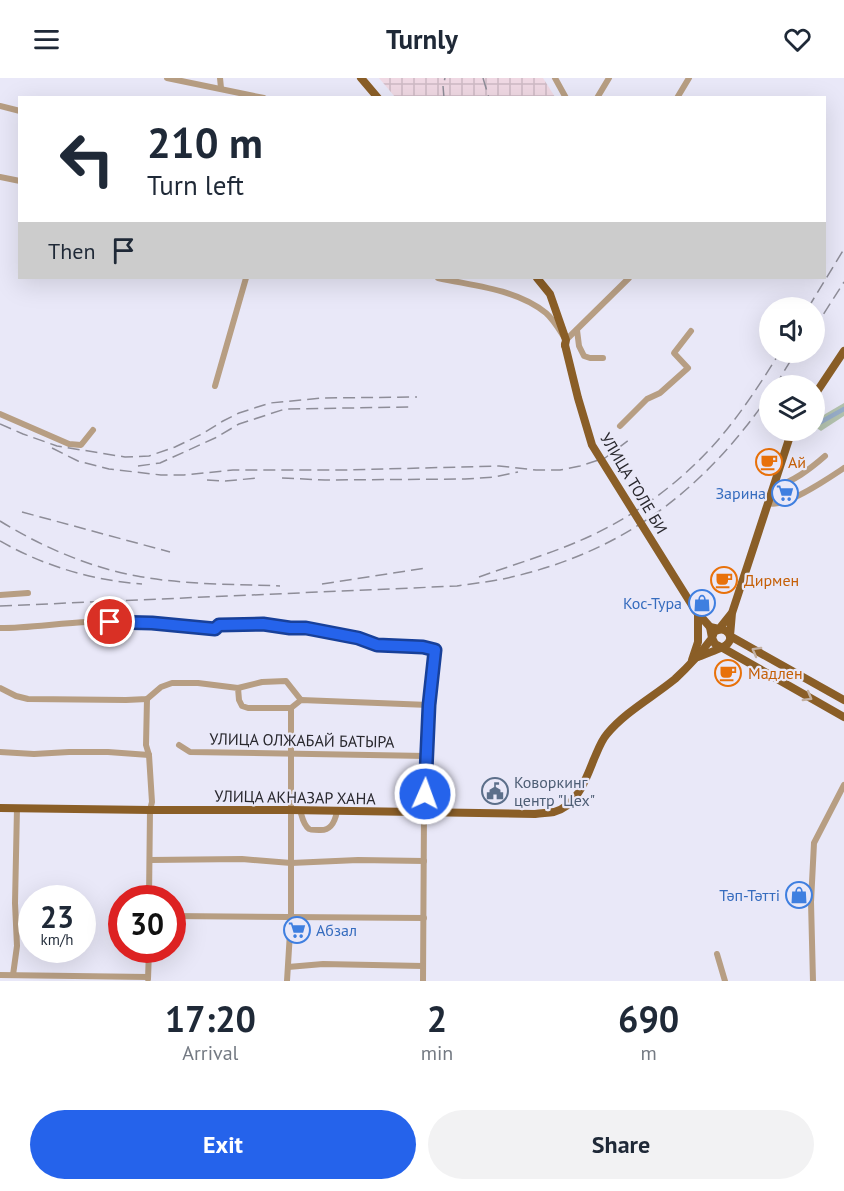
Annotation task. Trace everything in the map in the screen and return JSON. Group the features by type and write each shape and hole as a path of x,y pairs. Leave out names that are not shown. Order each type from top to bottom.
{"main road":[{"path":"361,78 376,96"},
{"name":"УЛИЦА ТОЛЕ БИ","path":"538,279 550,294 592,445 697,612 710,627"},
{"path":"825,380 844,351"},
{"path":"721,646 729,641 732,613 788,441"},
{"path":"694,661 698,642 697,612"},
{"path":"712,638 714,632 732,613"},
{"path":"844,700 730,636 727,631 710,627 715,644 844,717"},
{"name":"УЛИЦА АКНАЗАР ХАНА","path":"0,808 536,814 554,812 571,802 578,794 606,735 675,679 694,661 712,638"},
{"name":"УЛИЦА АКНАЗАР ХАНА","path":"694,661 721,646"}],"street":[{"path":"167,78 255,96"},
{"path":"220,78 220,88"},
{"path":"555,78 565,96"},
{"path":"598,96 609,78"},
{"path":"678,96 689,78"},
{"path":"0,106 18,110"},
{"path":"0,177 18,181"},
{"path":"215,386 246,279"},
{"path":"443,279 506,293 529,302 548,315 565,343 628,279"},
{"path":"577,330 579,346 584,356 603,358"},
{"path":"620,426 647,399 660,393 688,368 674,353 691,331"},
{"path":"0,414 69,444 81,445 93,430"},
{"path":"773,488 805,474 825,456"},
{"path":"768,503 773,505 784,502 818,485 844,468"},
{"path":"0,595 28,593"},
{"path":"0,628 88,622 152,623 215,629 219,625 263,624 306,628 358,638 377,645 423,647 435,650 429,705 424,812 423,981"},
{"path":"0,688 28,699 126,700 147,699 162,687 172,683 198,683 238,688 262,682 286,681 301,700"},
{"path":"238,688 242,706 248,708 291,708 301,700 429,705"},
{"path":"147,699 146,745 153,801 150,810 149,885"},
{"path":"287,981 291,916 291,708"},
{"name":"УЛИЦА ОЛЖАБАЙ БАТЫРА","path":"179,745 190,752 427,756"},
{"path":"0,752 34,754 108,752 149,755"},
{"path":"813,981 811,902 814,843 844,785"},
{"path":"13,975 17,946 15,903 17,808"},
{"path":"300,810 307,827 323,830 329,828 333,823 337,811"},
{"path":"150,860 424,861"},
{"path":"186,916 424,918"},
{"path":"717,954 725,981"},
{"path":"0,975 148,979 149,963"},
{"path":"288,967 323,964 423,966"}],"shaded area":[{"path":"379,78 543,78 554,96 394,96"}],"green space":[{"path":"844,403 844,416 825,428 825,414"}],"waterway":[{"path":"825,420 844,409"}],"railway":[{"path":"444,96 445,78"},
{"path":"483,78 488,96"},
{"path":"826,278 844,249"},
{"path":"815,297 826,279"},
{"path":"825,312 844,282"},
{"path":"479,577 579,541 641,508 679,479 713,446 755,391 773,363"},
{"path":"782,375 789,363"},
{"path":"0,424 57,446 125,457 149,456 175,447 239,413 270,403 322,398 417,397"},
{"path":"138,466 160,463 215,438 239,424 285,409 411,407"},
{"path":"0,606 457,586 516,576 594,549 629,531 661,510 719,458 759,409"},
{"path":"52,448 78,461 109,469 161,475 233,470 499,466 560,470 605,458 629,440"},
{"path":"282,478 465,479 494,477 518,472"},
{"path":"207,480 258,478"},
{"path":"22,512 170,552"},
{"path":"0,521 66,555 102,568 173,581 280,586"},
{"path":"0,541 51,565 104,579 142,584"},
{"path":"322,584 426,568"}],"place":[{"name":"Ай","path":"769,462"},
{"name":"Зарина","path":"785,493"},
{"name":"Дирмен","path":"724,580"},
{"name":"Кос-Тура","path":"702,603"},
{"name":"Мадлен","path":"728,673"},
{"name":"Коворкинг центр \"Цех\"","path":"495,791"},
{"name":"Тәп-Тәтті","path":"799,895"},
{"name":"Абзал","path":"297,930"}],"route":[{"path":"110,622 215,629 219,625 263,624 306,628 358,638 377,645 423,647 435,650 429,705 425,794"}]}
